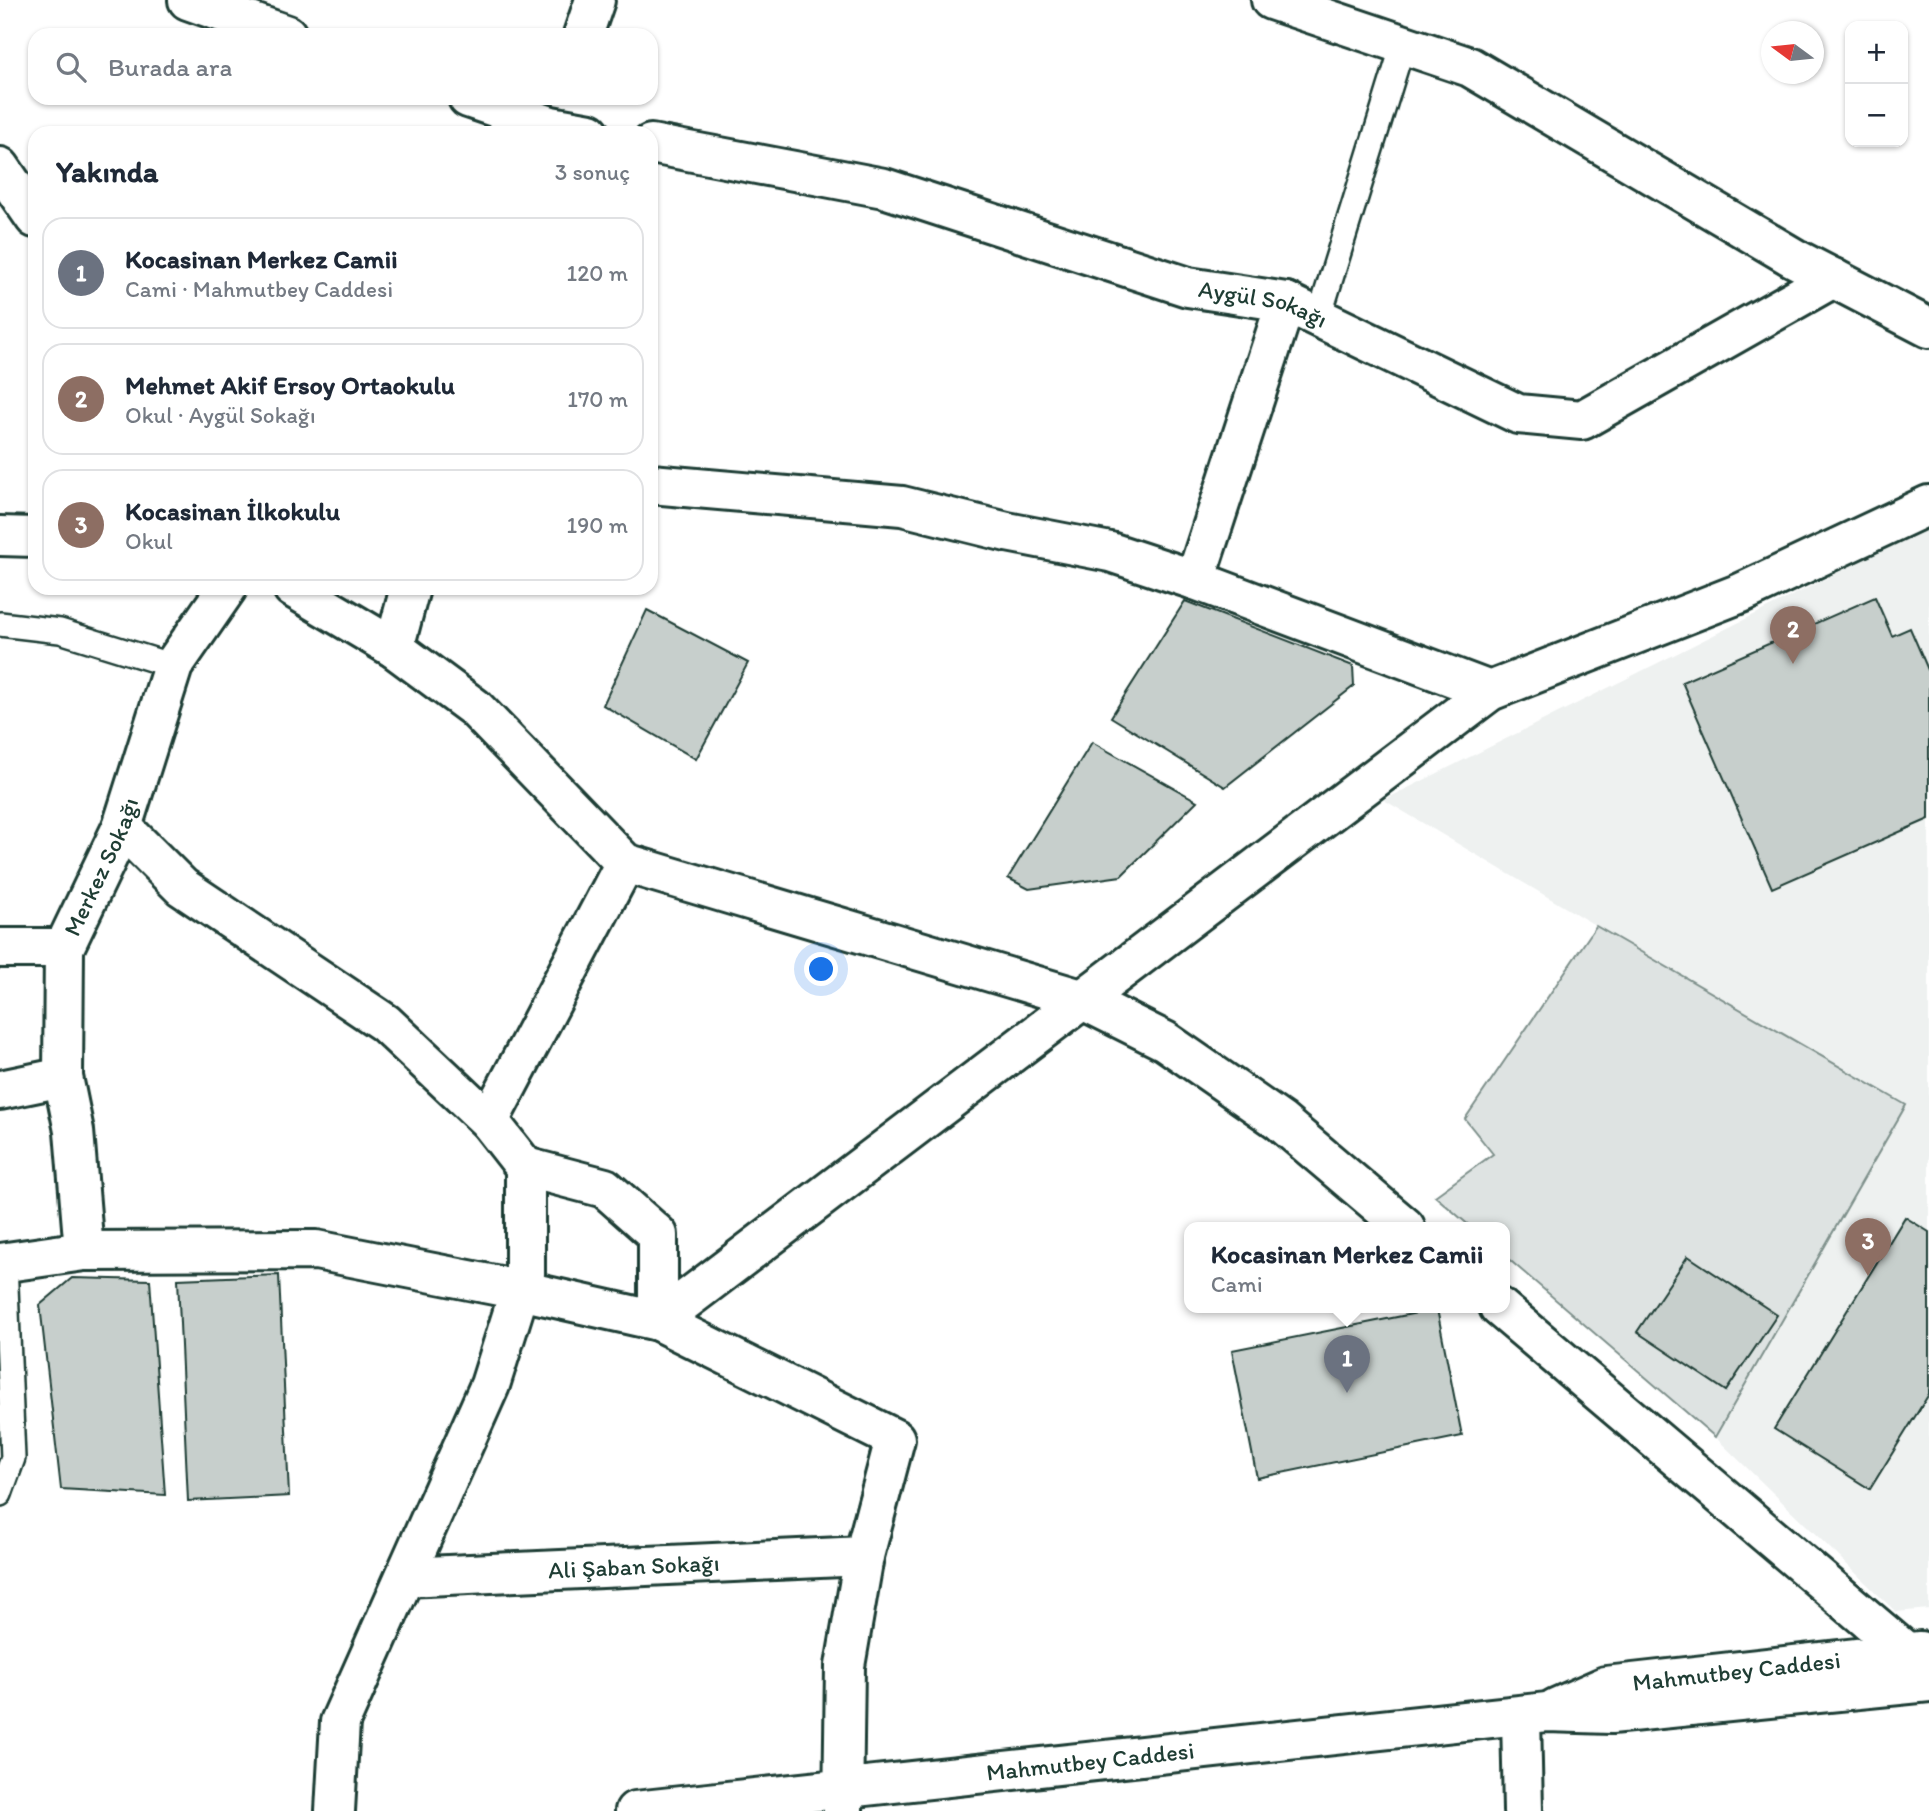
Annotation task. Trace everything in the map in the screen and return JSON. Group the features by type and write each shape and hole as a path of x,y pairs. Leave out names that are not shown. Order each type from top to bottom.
{"street":[{"path":"188,0 267,28"},
{"path":"585,28 595,0"},
{"path":"1272,0 1471,67 1833,278 1927,319"},
{"path":"497,105 572,126"},
{"name":"Aygül Sokağı","path":"658,145 884,188 1188,287 1303,310 1518,414 1582,420 1833,278"},
{"path":"0,167 28,208"},
{"path":"1195,580 1303,310"},
{"path":"658,485 902,506 1007,532 1110,552 1195,580 1490,691"},
{"path":"658,1321 1490,691 1741,593 1929,505"},
{"path":"0,536 28,537"},
{"name":"Merkez Sokağı","path":"84,1251 74,1131 64,1077 64,948 122,827 173,666 223,595"},
{"path":"305,595 394,648 475,708 625,863 1082,999 1165,1041 1280,1121 1399,1222"},
{"path":"394,648 408,595"},
{"path":"122,827 182,887 385,1023 489,1121 525,1167 605,1188 658,1235 658,1321"},
{"path":"489,1121 625,863"},
{"path":"0,948 64,948"},
{"path":"0,1090 64,1077"},
{"path":"335,1811 340,1722 490,1385 525,1274 525,1167"},
{"path":"3,1262 84,1251 316,1250 520,1290 658,1321 895,1439 864,1556 845,1666 843,1800"},
{"path":"1506,1313 1917,1651"},
{"name":"Ali Şaban Sokağı","path":"405,1577 864,1556"},
{"name":"Mahmutbey Caddesi","path":"1534,1714 1606,1686 1917,1651"},
{"name":"Mahmutbey Caddesi","path":"635,1811 843,1800 1534,1714 1611,1714 1929,1682"},
{"path":"1523,1811 1534,1714"}],"lane":[{"path":"1303,310 1403,45"},
{"path":"0,624 60,631 173,666"},
{"path":"0,1494 13,1458 3,1262"}],"shaded area":[{"path":"1929,527 1929,1609 1896,1612 1715,1437 1905,1105 1384,800"},
{"path":"1596,926 1906,1105 1715,1437 1510,1260 1510,1222 1465,1222 1435,1196 1493,1154 1465,1119"}],"building":[{"path":"1875,597 1892,636 1910,628 1929,672 1929,819 1772,888 1682,682"},
{"path":"1185,601 1353,666 1354,686 1225,787 1111,717"},
{"path":"647,610 748,663 696,759 603,705"},
{"path":"1092,742 1197,801 1121,876 1029,889 1008,878"},
{"path":"1905,1217 1929,1232 1929,1394 1870,1489 1774,1429"},
{"path":"1688,1256 1777,1315 1726,1391 1637,1332"},
{"path":"279,1275 289,1496 188,1501 178,1279"},
{"path":"72,1278 150,1280 165,1495 61,1489 40,1305"},
{"path":"1417,1313 1438,1313 1462,1436 1257,1478 1232,1350"}],"place":[{"name":"Mehmet Akif Ersoy Ortaokulu","path":"1793,664"},
{"name":"Kocasinan İlkokulu","path":"1868,1276"},
{"name":"Kocasinan Merkez Camii","path":"1347,1393"}]}
